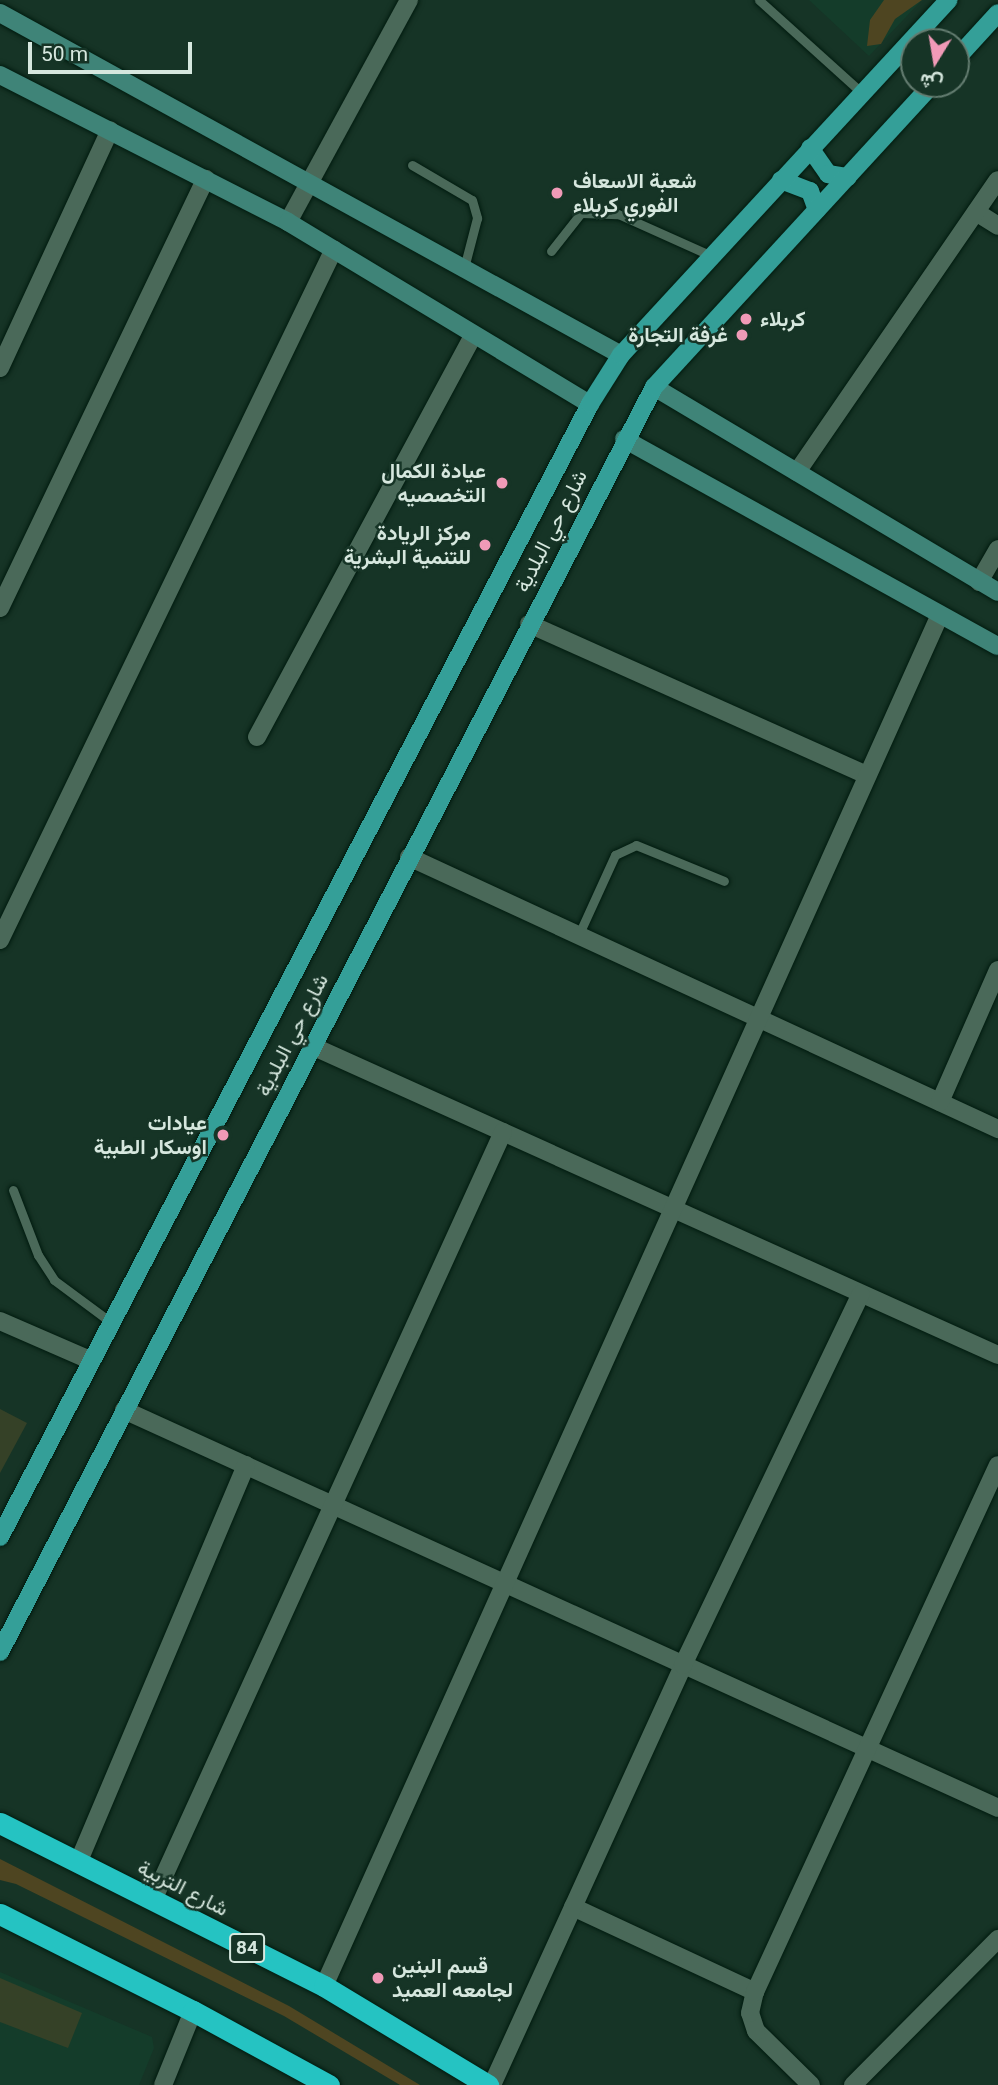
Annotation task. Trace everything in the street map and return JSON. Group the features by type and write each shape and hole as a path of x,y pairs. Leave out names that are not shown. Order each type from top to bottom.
{"highway":[{"name":"شارع التربية","path":"0,1822 324,1986 490,2085"},
{"path":"0,1914 193,2011 329,2085"}],"main road":[{"path":"0,13 311,181 464,270 621,355 949,0"},
{"path":"970,44 998,13"},
{"path":"0,75 288,222 472,337 590,404"},
{"path":"920,98 654,387 998,592"},
{"path":"810,148 813,159 828,174 848,177"},
{"path":"781,180 810,191 817,210"},
{"name":"شارع حي البلدية","path":"0,1537 590,404 621,355"},
{"name":"شارع حي البلدية","path":"0,1652 624,439 654,387"},
{"path":"624,439 939,617 998,646"}],"street":[{"path":"288,222 409,0"},
{"path":"0,368 110,130"},
{"path":"0,608 206,178"},
{"path":"797,472 998,180"},
{"path":"976,212 998,226"},
{"path":"0,940 334,249"},
{"path":"257,737 472,337"},
{"path":"979,582 998,549"},
{"path":"324,1986 671,1208 939,617"},
{"path":"529,624 867,775"},
{"path":"409,857 998,1129"},
{"path":"940,1102 998,970"},
{"path":"312,1046 998,1355"},
{"path":"153,1900 503,1132"},
{"path":"490,2085 683,1665 861,1294"},
{"path":"0,1321 92,1361"},
{"path":"124,1410 998,1808"},
{"path":"78,1863 246,1465"},
{"path":"810,2085 756,2031 751,2013 755,1992 865,1748 998,1465"},
{"path":"573,1907 755,1992"},
{"path":"853,2085 998,1939"},
{"path":"163,2085 193,2011"}],"lane":[{"path":"759,0 862,93"},
{"path":"412,165 472,200 477,218 464,270"},
{"path":"551,251 581,213 618,214 712,256"},
{"path":"579,934 615,855 636,845 724,881"},
{"path":"13,1190 38,1255 54,1280 112,1323"}],"shaded area":[{"path":"809,0 922,0 869,56"},
{"path":"884,0 922,0 895,19 881,44 867,46 870,20"},
{"path":"0,1859 289,2006 420,2085 400,2085 284,2016 16,1884 0,1880"},
{"path":"0,1972 152,2037 154,2048 139,2085 0,2085"}],"building":[{"path":"0,1409 27,1423 0,1473"},
{"path":"0,1978 82,2013 68,2048 0,2022"}],"place":[{"name":"شعبة الاسعاف الفوري كربلاء","path":"557,193"},
{"name":"كربلاء","path":"746,319"},
{"name":"غرفة التجارة","path":"742,335"},
{"name":"عيادة الكمال التخصصيه","path":"502,483"},
{"name":"مركز الريادة للتنمية البشرية","path":"485,545"},
{"name":"عيادات اوسكار الطبية","path":"223,1135"},
{"name":"قسم البنين لجامعه العميد","path":"378,1978"}]}
